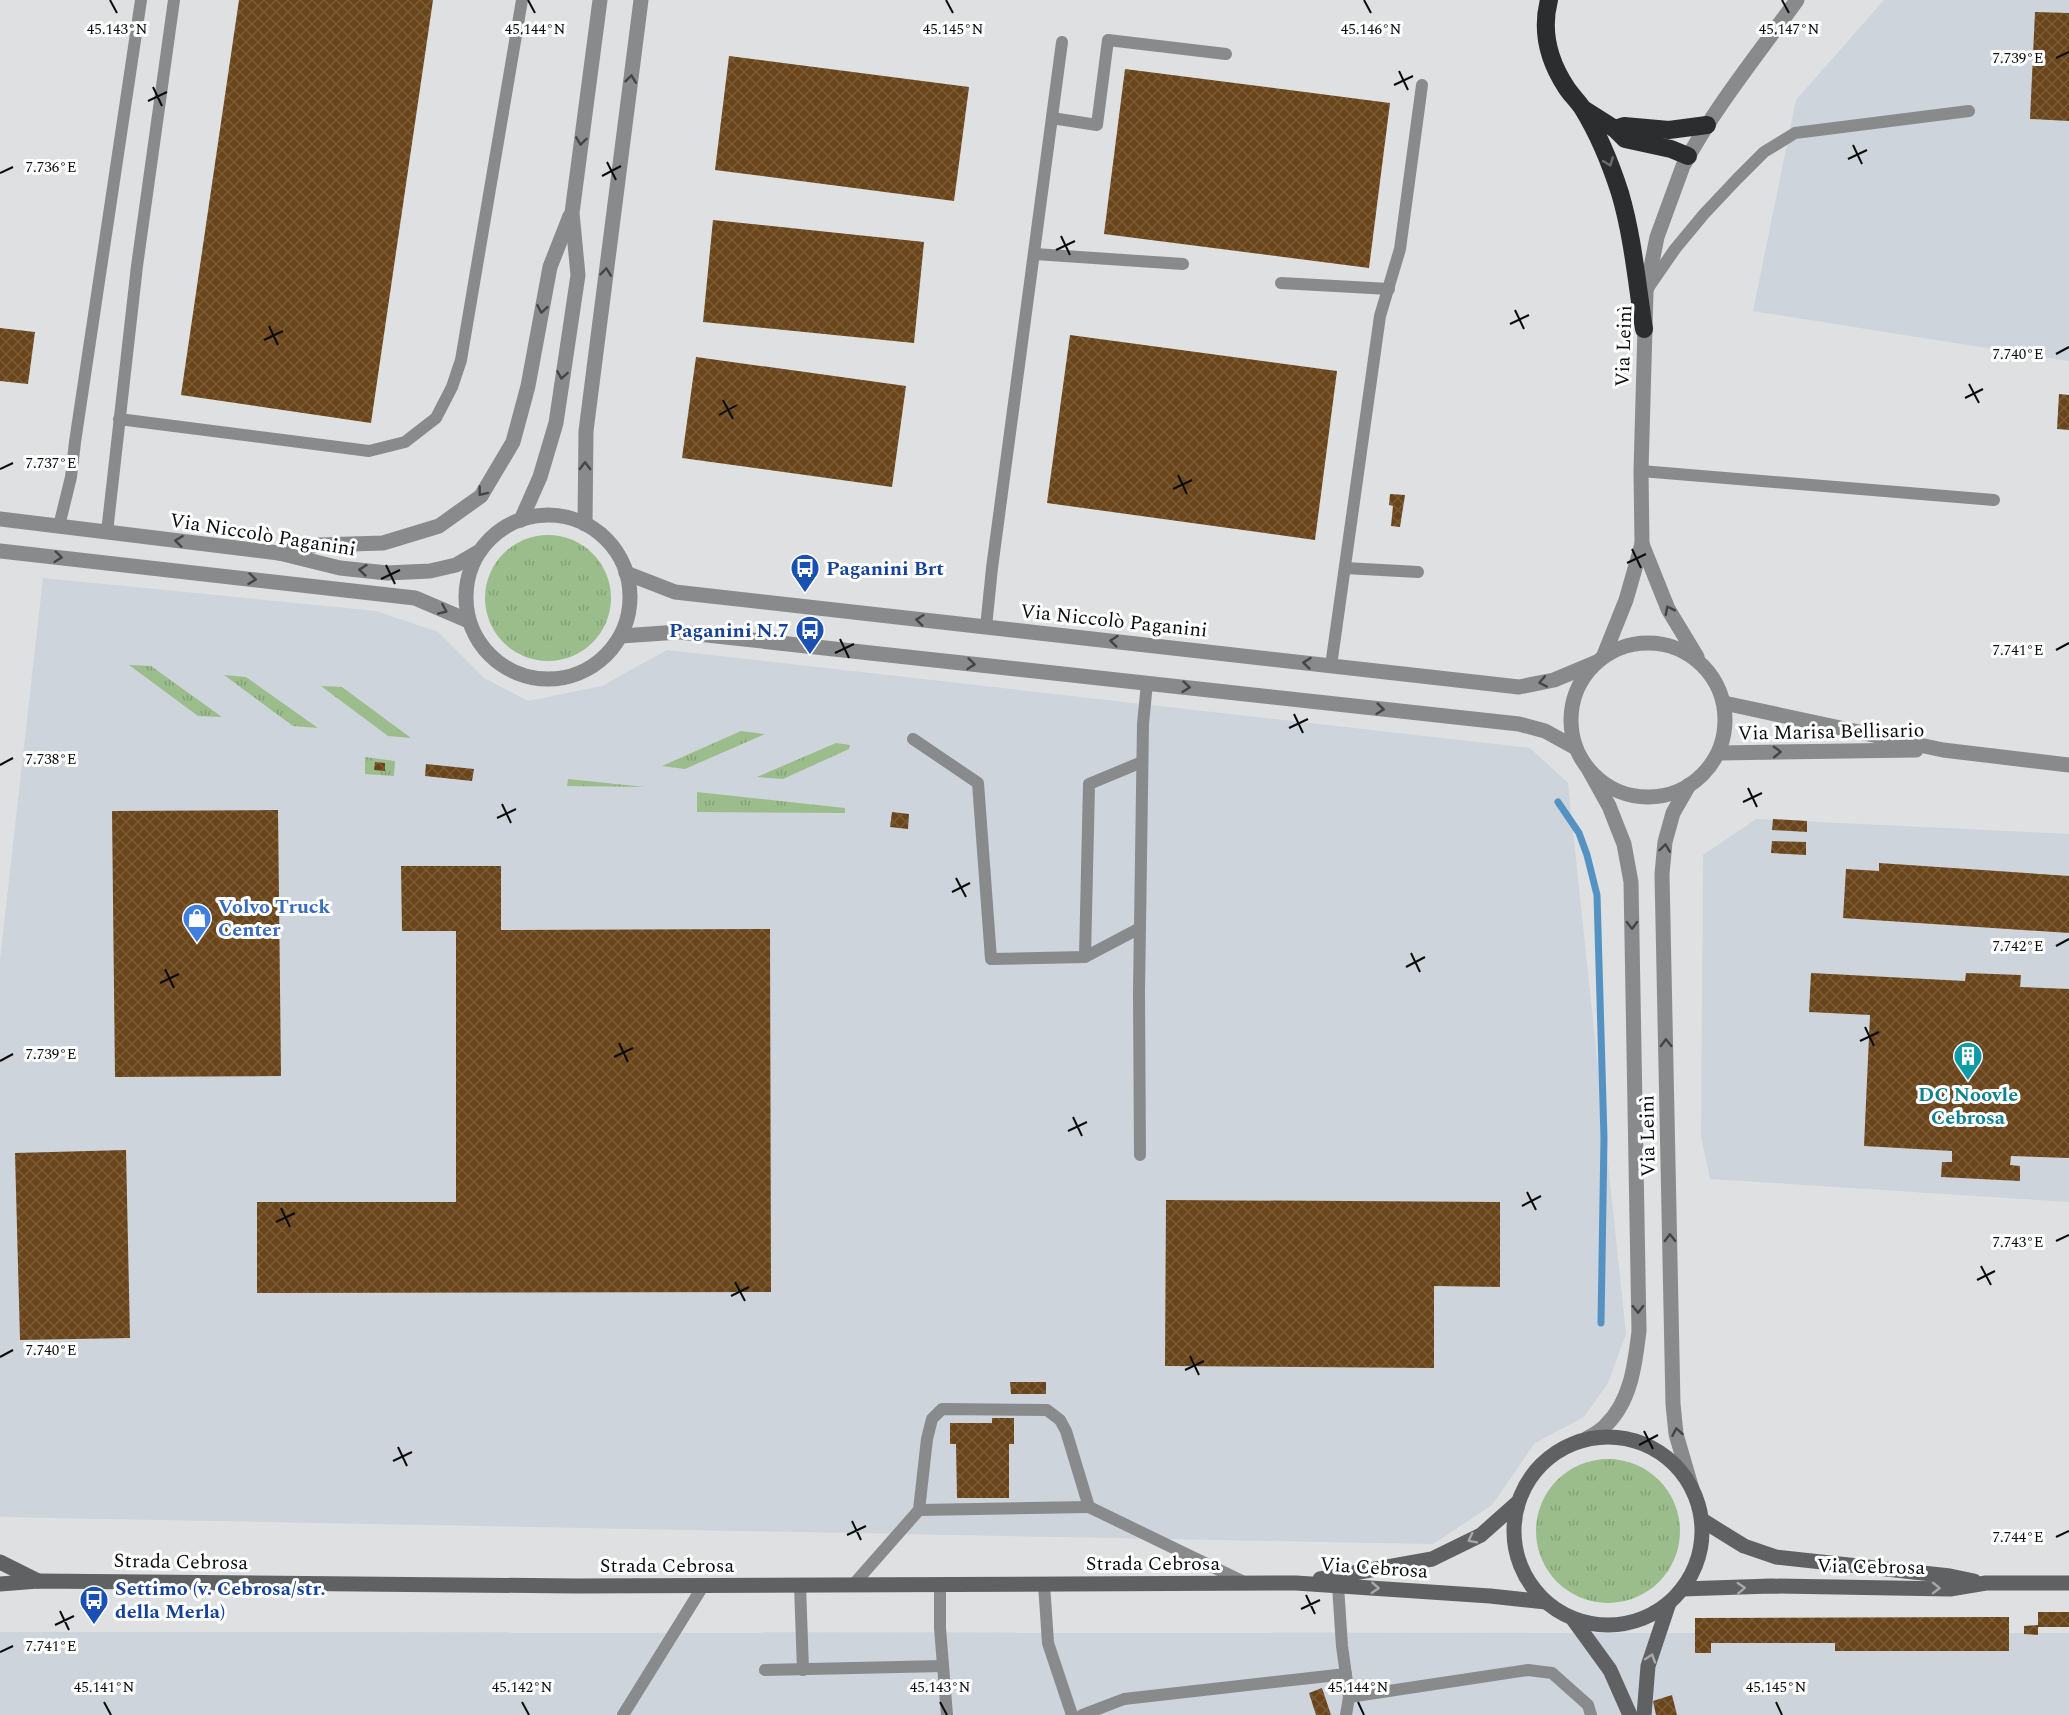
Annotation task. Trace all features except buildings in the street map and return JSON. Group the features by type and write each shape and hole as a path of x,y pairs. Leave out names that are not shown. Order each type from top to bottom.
{"highway":[{"path":"1549,0 1546,13 1546,37 1552,63 1566,87 1583,109 1608,158 1621,195 1644,329"},
{"path":"1583,109 1615,129 1625,140 1671,149 1688,156"},
{"path":"1615,129 1624,126 1669,130 1707,125"}],"main road":[{"path":"1609,1437 1632,1440 1654,1449 1673,1462 1692,1489 1702,1520 1701,1545 1695,1568 1682,1589 1669,1603 1648,1617 1624,1624 1598,1625 1574,1619 1546,1602 1528,1581 1517,1556 1513,1529 1518,1502 1533,1473 1557,1451 1586,1439 1609,1437"},
{"name":"Via Cebrosa","path":"1296,1583 1432,1558 1481,1535 1518,1502"},
{"name":"Via Cebrosa","path":"1702,1520 1744,1546 1776,1557 1950,1576 1986,1583"},
{"name":"Strada Cebrosa","path":"0,1562 38,1581"},
{"name":"Strada Cebrosa","path":"0,1584 38,1581 576,1586 1296,1583"},
{"name":"Via Cebrosa","path":"1296,1583 1546,1602"},
{"name":"Via Cebrosa","path":"1682,1589 1770,1586 1950,1588 1986,1583 2069,1583"},
{"path":"1644,1715 1648,1666 1669,1603"},
{"path":"1574,1619 1610,1670 1630,1715"}],"street":[{"path":"521,519 540,477 556,423 578,275 572,213 600,0"},
{"path":"585,524 586,431 641,0"},
{"name":"Via Leinì","path":"1601,659 1626,600 1642,544 1644,329 1646,292 1657,237 1688,156 1707,125 1797,0"},
{"path":"279,553 318,544 383,543 440,526 481,496 513,442 528,386 550,267 572,213"},
{"path":"543,516 565,517 585,524 603,537 617,553 626,573 630,594 628,616 621,636 604,658 581,673 554,680 526,677 501,665 482,646 469,621 466,597 470,573 480,551 498,532 521,519 543,516"},
{"name":"Via Niccolò Paganini","path":"0,519 279,553 340,568 387,573 430,571 456,565 480,551"},
{"name":"Via Leinì","path":"1642,544 1668,609 1698,660"},
{"path":"0,551 415,597 469,621"},
{"name":"Via Niccolò Paganini","path":"626,573 675,592 1519,687 1554,680 1601,659"},
{"path":"621,636 679,632 1519,724 1545,731 1576,747"},
{"path":"1652,642 1677,647 1698,660 1715,679 1724,703 1726,728 1719,753 1704,774 1683,790 1658,797 1633,796 1608,787 1589,770 1576,747 1571,722 1574,696 1586,673 1601,659 1627,645 1652,642"},
{"name":"Via Marisa Bellisario","path":"1724,703 1943,750 2069,765"},
{"name":"Via Marisa Bellisario","path":"1719,753 1943,750"},
{"name":"Via Leinì","path":"1586,1439 1606,1425 1622,1404 1634,1373 1639,1331 1631,882 1624,844 1609,806 1589,770"},
{"name":"Via Leinì","path":"1689,785 1673,813 1665,842 1662,874 1673,1404 1676,1434 1692,1489"}],"lane":[{"path":"60,526 71,477 76,430 141,0"},
{"path":"107,532 137,266 174,0"},
{"path":"119,419 369,451 405,442 436,418 452,387 461,360 522,0"},
{"path":"1052,118 1097,125 1108,40 1226,54"},
{"path":"986,627 1062,42"},
{"path":"1331,666 1380,316 1400,249 1422,85"},
{"path":"1646,292 1675,249 1717,200 1764,152 1795,133 1969,111"},
{"path":"1035,254 1183,264"},
{"path":"1281,283 1389,290"},
{"path":"1641,471 1994,500"},
{"path":"1345,568 1418,572"},
{"path":"1140,1155 1142,762 1147,683"},
{"path":"913,739 978,783 992,959 1085,957 1140,928"},
{"path":"1085,957 1089,784 1142,762"},
{"path":"854,1585 919,1510 932,1419 942,1409 1047,1410 1060,1420 1066,1431 1089,1507"},
{"path":"919,1510 1089,1507 1247,1583"},
{"path":"1044,1584 1048,1643 1072,1715"},
{"path":"800,1585 803,1670"},
{"path":"940,1585 947,1715"},
{"path":"623,1715 703,1586"},
{"path":"1338,1586 1349,1697 1346,1715"},
{"path":"765,1670 943,1666"},
{"path":"1349,1697 1528,1670 1552,1672 1588,1705 1591,1715"},
{"path":"1082,1715 1124,1699 1346,1674"}],"shaded area":[{"path":"1884,0 2069,0 2069,361 1753,311 1796,100"},
{"path":"43,578 376,611 438,632 484,678 528,701 602,686 667,650 1530,748 1568,783 1626,1334 1608,1383 1584,1417 1535,1443 1492,1505 1433,1544 0,1517 0,960"},
{"path":"1756,819 2069,834 2069,1202 1710,1179 1701,1137 1703,855"},
{"path":"0,1632 2069,1633 2069,1715 0,1715"}],"green space":[{"path":"548,535 572,540 592,554 606,574 611,598 606,622 592,642 572,656 548,661 524,656 504,642 490,622 485,598 490,574 504,554 524,540"},
{"path":"129,665 151,666 222,717 198,716"},
{"path":"224,675 246,677 318,728 293,726"},
{"path":"321,686 342,687 411,738 388,736"},
{"path":"741,731 765,734 685,769 662,766"},
{"path":"836,743 850,745 849,749 783,779 757,777"},
{"path":"365,757 395,761 394,776 365,774"},
{"path":"568,779 645,787 567,786"},
{"path":"697,792 845,808 845,813 697,812"},
{"path":"1608,1459 1635,1465 1648,1471 1659,1480 1668,1491 1674,1504 1680,1531 1674,1558 1668,1571 1659,1582 1648,1591 1635,1597 1608,1603 1581,1597 1568,1591 1557,1582 1548,1571 1542,1558 1536,1531 1542,1504 1548,1491 1557,1480 1568,1471 1581,1465"}],"waterway":[{"path":"1558,802 1579,833 1597,895 1604,1138 1601,1323"}],"place":[{"name":"Paganini Brt","path":"805,594"},
{"name":"Paganini N.7","path":"810,656"},
{"name":"Volvo Truck Center","path":"197,944"},
{"name":"DC Noovle Cebrosa","path":"1968,1082"},
{"name":"Settimo (v. Cebrosa/str. della Merla)","path":"94,1626"}]}
